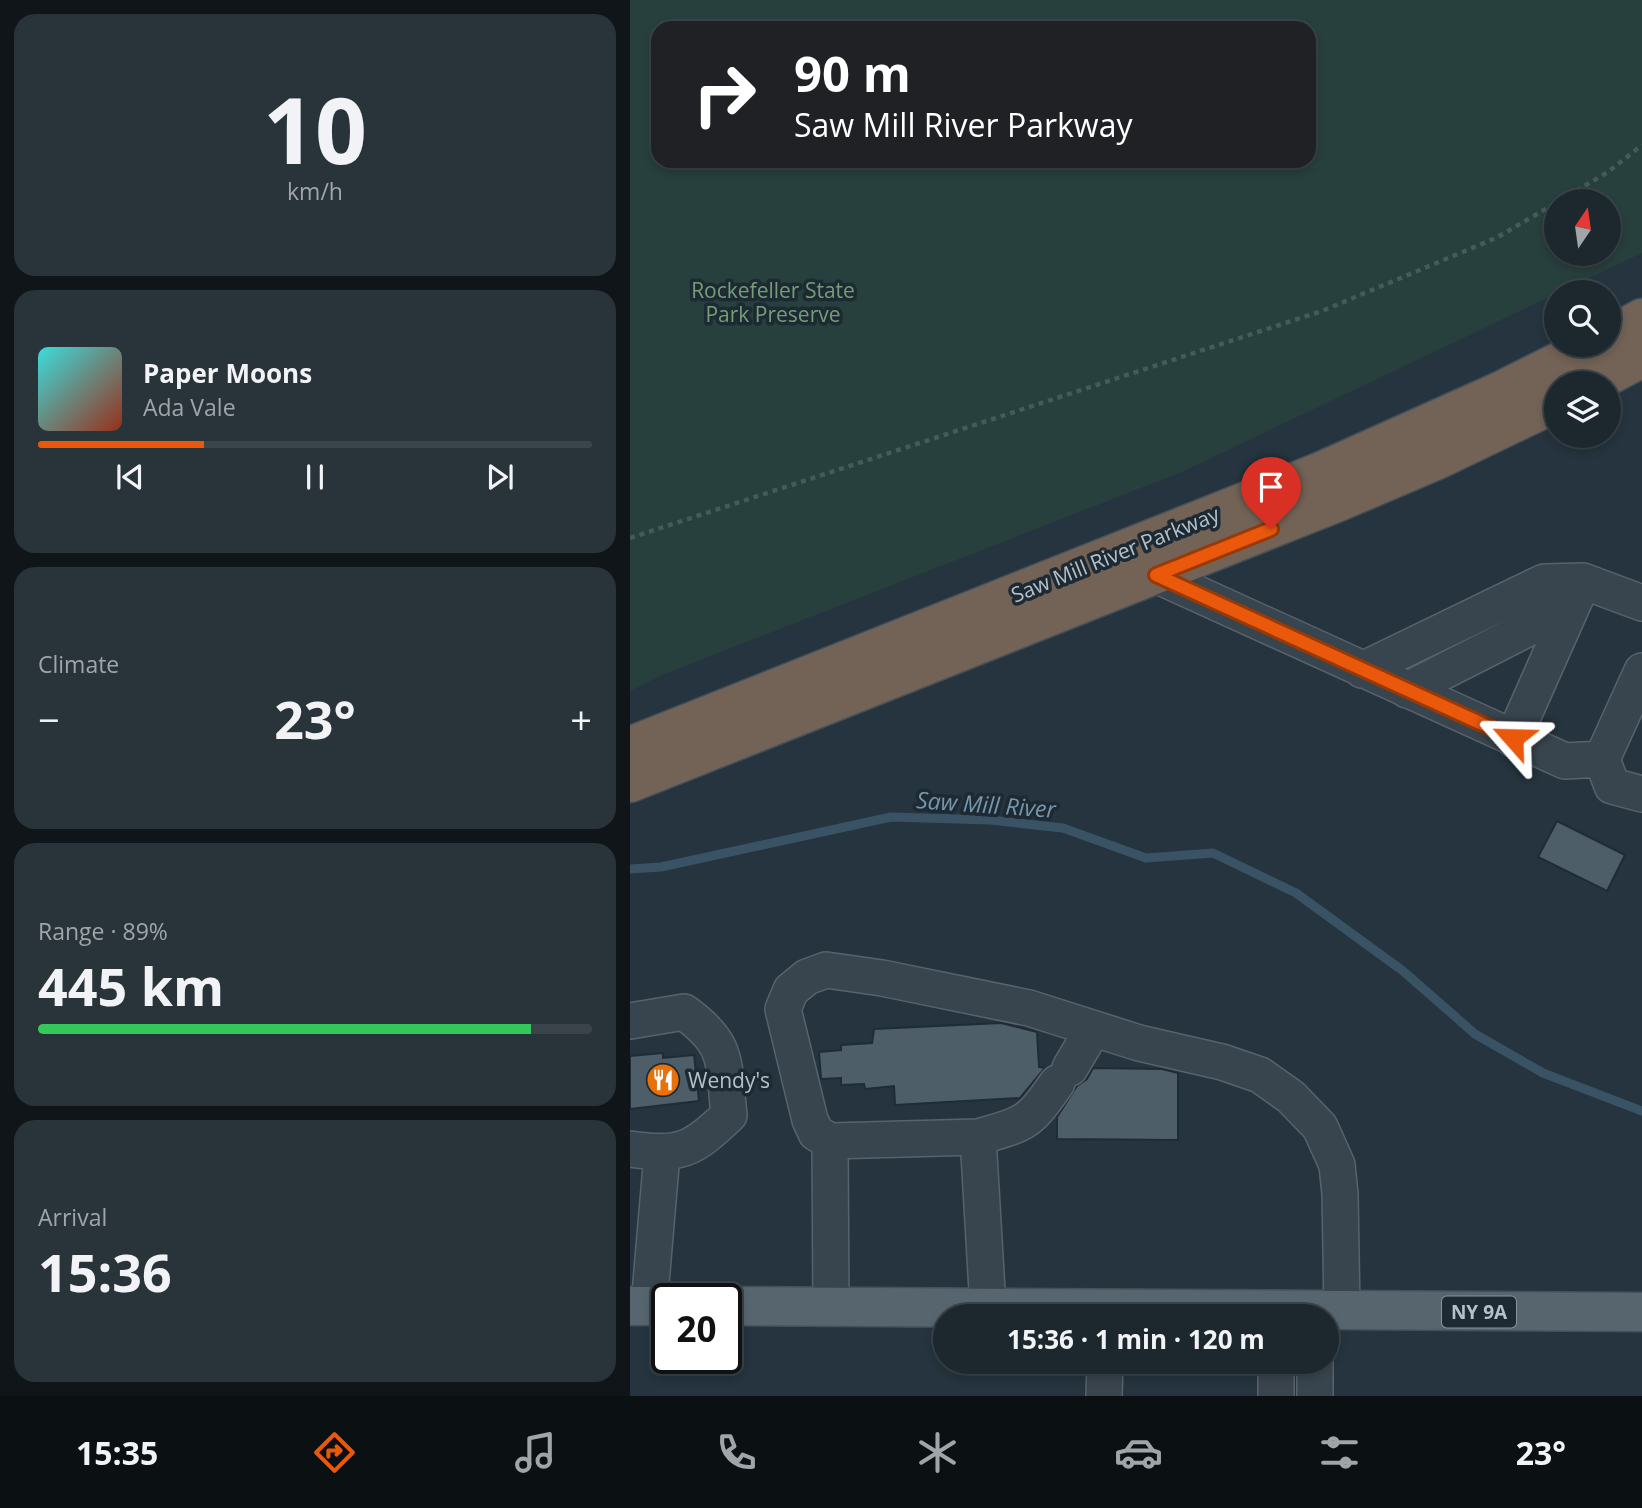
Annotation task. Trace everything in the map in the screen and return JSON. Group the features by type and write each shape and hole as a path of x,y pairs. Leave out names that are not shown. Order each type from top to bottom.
{"highway":[{"path":"1621,329 1642,318"},
{"name":"Saw Mill River Parkway","path":"630,746 1320,472 1500,391 1568,357"},
{"path":"1618,371 1642,358"},
{"name":"Saw Mill River Parkway","path":"630,783 1156,575 1435,461 1544,409"}],"main road":[{"name":"NY 9A","path":"742,1306 933,1308"},
{"name":"NY 9A","path":"1339,1313 1642,1312"}],"street":[{"path":"1156,575 1565,761 1602,759"},
{"path":"1362,670 1544,582 1578,594 1642,603"},
{"path":"1407,690 1578,594"},
{"path":"1513,738 1578,594"},
{"path":"1642,671 1602,759 1612,786 1642,794"},
{"path":"1093,1029 1037,1113 1018,1126 978,1137 830,1141 816,1133 810,1120 783,1009 791,990 807,977 826,971 882,978 1029,1008 1093,1029 1260,1074 1291,1097 1320,1127 1337,1165 1340,1194 1325,1304"},
{"path":"630,1021 684,1012 706,1028 721,1049 729,1115 699,1144 646,1152 649,1306"},
{"path":"978,1137 988,1304"},
{"path":"830,1141 831,1307"},
{"path":"1104,1396 1105,1374"},
{"path":"1276,1374 1276,1396"},
{"path":"1315,1374 1315,1396"}],"path":[{"path":"1579,189 1608,172 1642,145"},
{"path":"630,538 1322,311 1496,238 1544,210"}],"green space":[{"name":"Rockefeller State Park Preserve","path":"630,0 1642,0 1642,253 1621,263 1621,189 1544,189 1544,266 1615,266 1585,280 1544,280 1544,300 1182,472 662,675 630,691"}],"building":[{"path":"1557,821 1625,855 1607,891 1538,857"},
{"path":"1001,1023 1037,1032 1039,1067 1045,1068 1020,1098 895,1105 894,1086 865,1089 864,1084 841,1085 841,1078 821,1079 819,1052 841,1050 841,1045 872,1043 874,1029"},
{"name":"Wendy's","path":"663,1053 663,1058 694,1055 699,1101 630,1109 630,1056"},
{"path":"1093,1068 1162,1069 1178,1073 1178,1140 1057,1139 1057,1117 1077,1086 1087,1079"}],"waterway":[{"name":"Saw Mill River","path":"630,869 661,867 891,817 990,820 1063,828 1146,858 1213,853 1296,893 1403,971 1475,1034 1543,1073 1642,1111"}],"place":[{"name":"Wendy's","path":"663,1080"}],"route":[{"path":"1271,529 1156,575 1513,738"}]}
